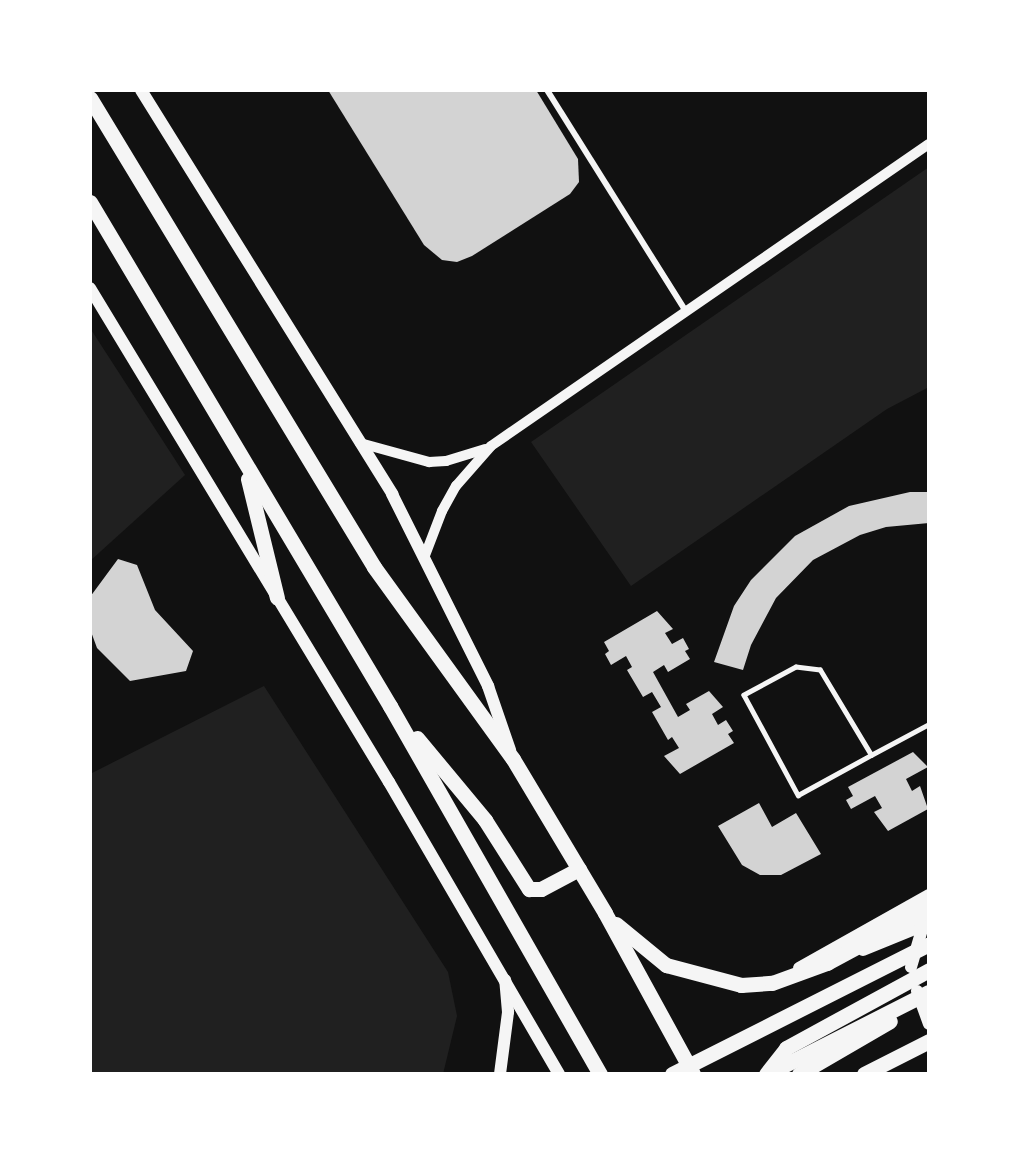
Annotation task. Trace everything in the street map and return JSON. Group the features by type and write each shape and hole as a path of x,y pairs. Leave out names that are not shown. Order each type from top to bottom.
{"main road":[{"path":"141,90 392,494 488,686 513,759"},
{"path":"90,98 374,567 513,759 605,914 693,1074"},
{"path":"90,202 244,465 390,706 600,1074"},
{"path":"90,288 505,976 559,1074"},
{"path":"244,465 278,597"},
{"path":"390,706 485,820 529,889 542,890 579,869"},
{"path":"771,983 929,895"},
{"path":"794,976 929,908"},
{"path":"605,914 666,965 741,985 771,983 794,976 926,925"},
{"path":"911,967 926,925"},
{"path":"672,1074 929,944"},
{"path":"766,1074 786,1048 929,970"},
{"path":"500,1074 508,1012 505,976"},
{"path":"766,1074 925,994"},
{"path":"925,994 929,1024"},
{"path":"799,1074 925,994"},
{"path":"864,1074 929,1041"}],"street":[{"path":"547,90 686,312"},
{"path":"424,558 456,486 491,446 929,144"},
{"path":"360,443 429,462 446,461 491,446"}],"lane":[{"path":"871,755 820,670 796,667 744,695 798,795 929,724"}],"shaded area":[{"path":"929,167 929,387 887,409 631,586 531,442"},
{"path":"90,328 185,475 90,561"},
{"path":"264,686 448,972 457,1016 443,1074 90,1074 90,774"}],"building":[{"path":"328,90 536,90 578,159 579,182 570,194 472,256 457,262 442,260 424,245"},
{"path":"910,492 929,492 929,523 886,527 860,535 813,560 776,598 751,645 743,670 714,662 734,606 751,580 795,536 849,506"},
{"path":"118,559 137,565 155,610 193,651 186,671 130,681 97,648 90,629 90,597"},
{"path":"657,611 673,629 665,633 672,644 683,638 689,649 685,651 690,659 668,672 664,665 653,672 678,717 690,710 686,704 709,691 723,707 712,714 718,725 726,720 733,731 728,734 734,743 680,774 664,756 679,748 672,737 668,740 652,712 661,707 652,692 643,697 627,670 632,667 626,656 611,665 605,654 609,651 604,642"},
{"path":"913,752 928,767 906,779 912,791 920,786 928,809 888,831 874,812 882,808 875,796 851,809 846,800 853,796 848,787"},
{"path":"759,803 772,827 796,813 821,854 781,875 760,875 742,865 718,826"}]}
